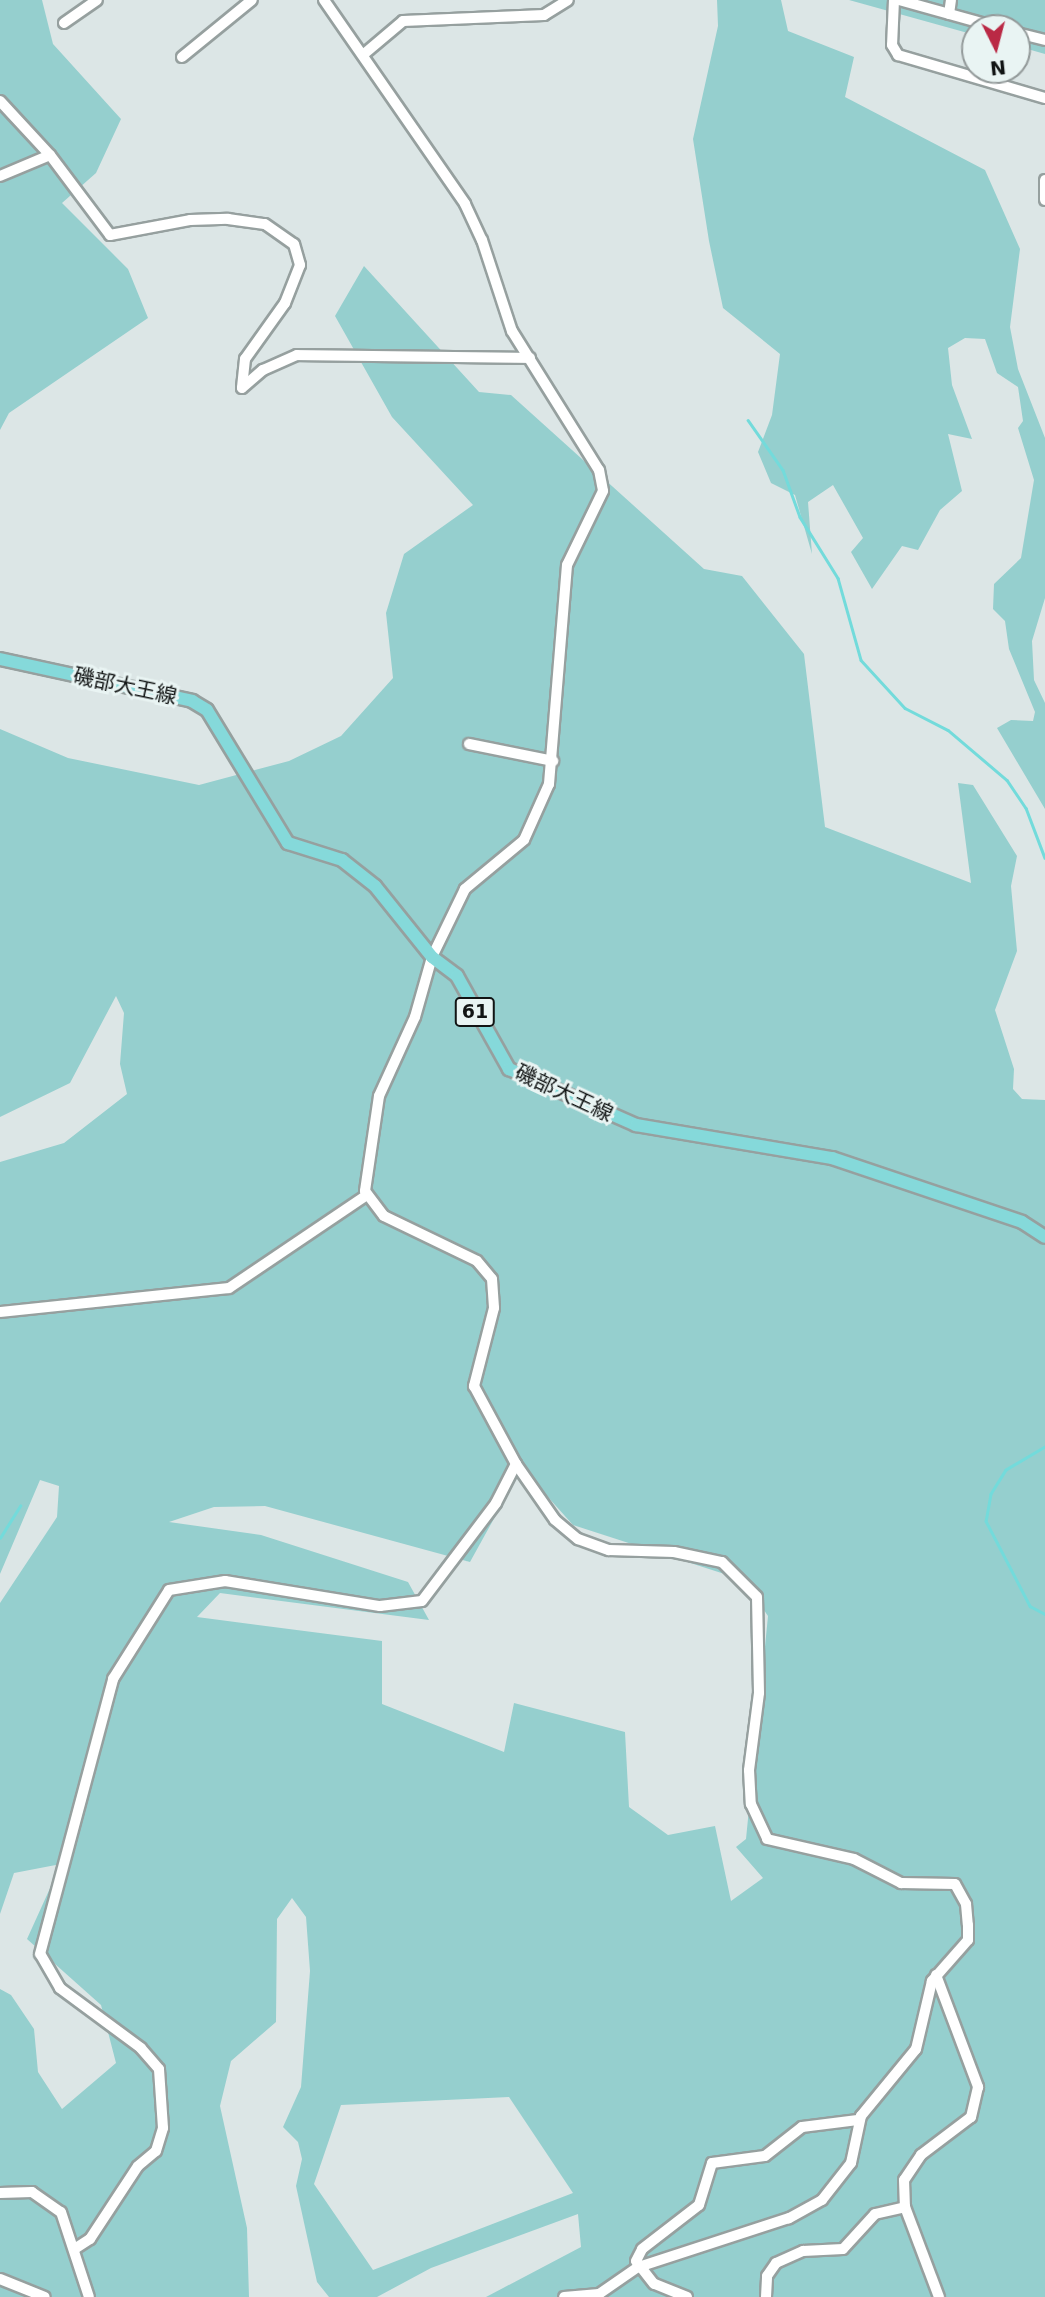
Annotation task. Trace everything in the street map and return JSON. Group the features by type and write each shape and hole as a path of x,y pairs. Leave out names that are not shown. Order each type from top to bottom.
{"main road":[{"name":"磯部大王線","path":"0,659 192,701 207,710 288,843 342,860 375,886 432,957 457,976 509,1069 559,1095 635,1125 832,1157 1022,1222 1045,1237"}],"street":[{"path":"64,23 97,0"},
{"path":"182,57 251,0"},
{"path":"324,0 364,54 465,204 482,240 512,331 599,470 603,491 567,565 553,699 553,761 550,784 524,840 465,889 432,957 411,1026 379,1096 367,1195 384,1216 477,1261 492,1279 494,1308 474,1386 516,1464 555,1520 578,1539 609,1550 674,1552 722,1562 748,1585 761,1625 749,1770 758,1824 773,1844 835,1853 901,1883 955,1884 966,1904 968,1940 936,1975 916,2049 859,2120 851,2163 822,2200 789,2218 638,2267 599,2294 564,2297"},
{"path":"364,54 402,21 544,15 568,0"},
{"path":"961,17 894,0 891,34 898,55 1045,98"},
{"path":"949,14 951,0"},
{"path":"0,101 50,155 110,235 190,220 228,219 265,224 293,244 300,265 285,303 245,359 242,388 263,370 298,355 530,358"},
{"path":"0,176 50,155"},
{"path":"1045,180 1045,200"},
{"path":"469,744 553,761"},
{"path":"0,1312 229,1288 367,1195"},
{"path":"76,2249 90,2239 138,2166 156,2151 163,2128 159,2069 141,2048 60,1988 40,1954 113,1679 169,1590 225,1581 380,1606 422,1601 496,1503 516,1464"},
{"path":"936,1975 976,2077 978,2098 965,2124 911,2167 904,2180 905,2207 939,2297"},
{"path":"638,2267 642,2249 699,2205 715,2161 758,2159 795,2130 859,2120"},
{"path":"0,2193 32,2192 47,2198 61,2212 76,2249 89,2297"},
{"path":"766,2297 767,2276 776,2263 803,2251 843,2249 875,2214 905,2207"},
{"path":"638,2267 654,2284 687,2297"},
{"path":"0,2279 44,2297"}],"shaded area":[{"path":"0,0 42,0 53,44 121,119 96,173 62,203 128,269 148,318 9,413 0,430"},
{"path":"717,0 781,0 788,31 854,57 845,97 985,170 1020,249 1010,327 1018,369 1045,438 1045,598 1032,641 1034,680 1045,703 1045,809 997,728 1011,720 1033,721 1035,712 1009,649 1005,621 993,609 994,584 1021,558 1034,480 1018,428 1023,421 1018,387 997,373 985,339 965,338 948,348 952,385 972,439 948,434 962,491 940,510 918,550 902,546 872,589 851,552 863,538 833,485 808,502 812,554 795,495 771,483 758,452 772,415 780,354 723,308 709,241 693,139 718,26"},
{"path":"849,0 1045,0 1045,54 1031,50 1031,14 961,14 961,31"},
{"path":"364,266 479,392 511,395 704,569 742,576 804,654 825,827 971,883 958,783 973,785 1017,856 1011,886 1017,951 995,1010 1014,1069 1013,1089 1022,1099 1045,1100 1045,2297 486,2297 581,2247 578,2214 431,2268 377,2297 329,2297 317,2282 296,2186 302,2159 298,2142 283,2127 301,2087 310,1971 306,1917 292,1898 277,1919 276,2022 231,2061 220,2106 247,2228 249,2297 0,2297 0,1989 11,1995 34,2029 38,2072 62,2109 116,2063 101,2005 27,1939 61,1864 14,1873 0,1914 0,1603 57,1517 59,1486 40,1480 0,1574 0,1162 64,1143 127,1094 120,1064 124,1013 116,996 70,1083 0,1117 0,729 68,758 199,785 289,761 341,736 393,678 386,613 404,554 473,505 392,417 335,316","holes":["522,1468 573,1525 743,1580 768,1616 746,1839 736,1847 763,1878 731,1901 715,1826 668,1835 629,1807 625,1732 514,1703 504,1752 382,1704 382,1641 197,1617 220,1593 429,1620 408,1582 261,1535 169,1522 214,1507 265,1506 470,1562","509,2097 573,2193 373,2270 314,2184 341,2105"]}],"waterway":[{"path":"748,420 783,470 800,517 838,578 861,660 905,708 948,730 1007,780 1026,808 1045,858"},
{"path":"1045,1447 1006,1470 991,1494 986,1521 1030,1606 1045,1614"},
{"path":"0,1538 20,1506"}]}
